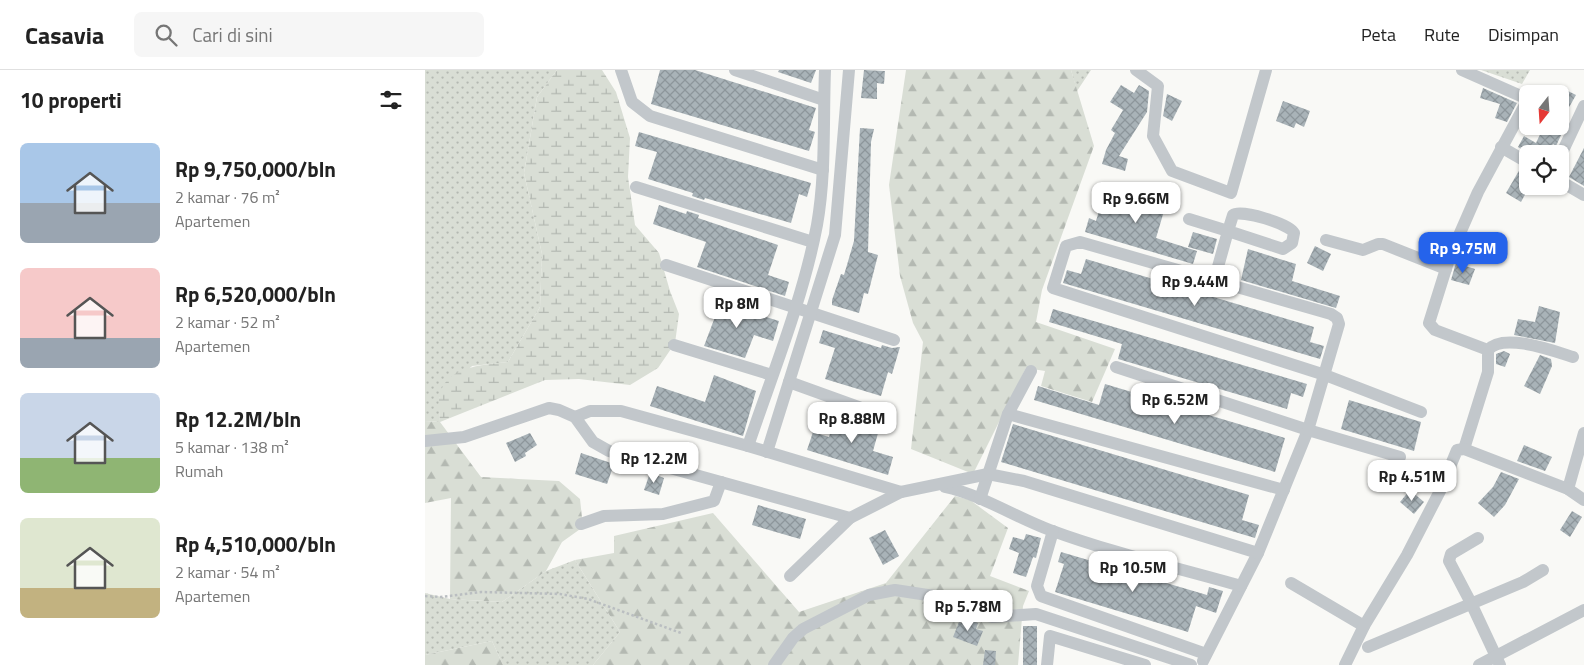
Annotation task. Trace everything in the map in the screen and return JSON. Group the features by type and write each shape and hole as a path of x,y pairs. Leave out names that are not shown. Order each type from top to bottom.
{"street":[{"path":"621,70 632,102 651,116 823,170"},
{"path":"735,70 824,100"},
{"path":"748,446 795,306 813,242 823,170 825,70"},
{"path":"767,452 812,313 837,222 849,70"},
{"path":"1136,70 1158,86 1153,136 1172,171 1231,193 1266,70"},
{"path":"1461,70 1523,97 1527,101 1501,147 1474,202 1446,269 1429,323 1431,328 1488,350"},
{"path":"1566,145 1584,106"},
{"path":"1501,147 1519,157"},
{"path":"1569,186 1584,195"},
{"path":"637,187 813,242"},
{"path":"1189,219 1227,231 1283,249 1289,247 1294,239 1292,229 1287,225 1240,212 1233,215 1227,231 1214,281"},
{"path":"1326,240 1363,250 1383,244 1446,269"},
{"path":"1053,531 1037,586 1041,596 1205,657 1258,553 1285,490 1308,430 1325,375 1339,324 1337,318 1331,314 1080,242 1066,246 1053,288 1325,375 1421,412"},
{"path":"666,265 894,340"},
{"path":"1464,449 1488,372 1488,350 1495,344 1511,342 1573,357"},
{"path":"673,345 772,375"},
{"path":"1116,367 1308,430 1400,457"},
{"path":"980,499 1008,414 1031,371"},
{"path":"789,382 886,417"},
{"path":"425,440 463,437 549,408 575,417 593,442 609,451 850,518"},
{"path":"575,417 590,411 621,411 748,446 901,492"},
{"path":"1008,414 1285,490"},
{"path":"1568,489 1584,433"},
{"path":"1345,665 1364,626 1407,555 1440,491 1457,450 1464,449 1568,489 1584,500"},
{"path":"789,576 850,518 901,492 989,474 1024,481 1258,553"},
{"path":"581,524 604,516 663,514 714,501 721,482"},
{"path":"938,485 969,492 1017,518 1053,531 1241,586"},
{"path":"1478,538 1451,554 1449,562 1471,603 1498,661"},
{"path":"1368,648 1523,582 1543,570"},
{"path":"1291,583 1364,626"},
{"path":"774,665 793,638 803,629 869,595 895,590 934,596 979,614 993,617 1036,614 1191,665"},
{"path":"1479,665 1498,661 1583,612"},
{"path":"1047,665 1050,636 1145,665"}],"path":[{"path":"425,596 481,592 560,594 587,599 681,633"}],"green space":[{"path":"425,70 557,70 537,97 524,173 542,254 540,307 508,362 472,366 439,398 440,422 425,421"},
{"path":"557,70 602,70 616,92 630,138 628,177 635,225 659,253 679,314 675,343 658,368 630,385 579,379 545,380 440,422 439,399 442,388 448,380 465,369 508,362 540,307 542,254 524,173 537,97"},
{"path":"906,70 1071,70 1094,146 1042,290 1036,322 1115,349 1092,402 1041,386 1045,371 1026,368 973,474 911,449 923,342 913,323 900,276 889,185"},
{"path":"1071,70 1091,70 1077,91"},
{"path":"1481,70 1530,70 1522,84"},
{"path":"425,421 440,422 481,477 559,481 580,499 583,527 562,542 546,571 502,602 450,599 451,498 425,503"},
{"path":"955,496 970,500 1008,528 990,576 1029,591 1023,606 1018,665 593,665 620,632 575,560 614,553 614,536 713,513 799,612 886,583"},
{"path":"575,560 620,632 593,665 503,665 492,641 425,655 425,593 450,599 502,602 546,571"},
{"path":"492,641 503,665 425,665 425,655"}],"building":[{"path":"660,70 695,70 816,108 809,130 815,132 809,151 651,104"},
{"path":"779,70 816,70 811,83 778,72"},
{"path":"864,70 885,71 884,84 877,83 877,99 861,98"},
{"path":"1121,85 1134,93 1139,85 1149,91 1147,112 1119,156 1128,159 1125,171 1102,164 1106,150 1115,133 1111,130 1123,110 1110,102"},
{"path":"1483,88 1517,103 1507,122 1495,118 1500,104 1480,98"},
{"path":"1569,92 1576,95 1569,107"},
{"path":"1167,94 1182,101 1172,121 1163,116"},
{"path":"1283,101 1310,111 1304,127 1296,123 1294,128 1276,121"},
{"path":"860,128 874,129 871,142 868,252 878,255 868,294 864,293 859,313 832,305 832,300 841,274 844,275 854,241"},
{"path":"639,132 811,183 807,197 799,194 791,223 705,198 704,200 692,196 693,193 648,179 657,152 635,146"},
{"path":"1540,135 1561,135 1556,145 1519,145 1524,136 1536,143"},
{"path":"1584,148 1584,186 1569,177"},
{"path":"1519,171 1519,195 1525,195 1521,202 1506,193"},
{"path":"1121,185 1167,201 1156,238 1197,251 1193,264 1085,232 1089,218 1096,221 1104,194 1119,198"},
{"path":"659,205 686,214 687,211 699,215 698,218 778,245 768,275 789,282 785,296 697,267 706,242 653,224"},
{"path":"1193,232 1217,239 1213,254 1188,247"},
{"path":"1437,234 1447,242 1438,256 1434,256 1425,249"},
{"path":"1315,246 1331,254 1323,271 1307,263"},
{"path":"1248,249 1296,264 1292,281 1340,296 1336,308 1241,280"},
{"path":"1086,259 1314,327 1310,342 1324,346 1320,359 1063,283 1067,270 1081,274"},
{"path":"1456,263 1475,269 1469,285 1451,280"},
{"path":"708,299 779,321 773,341 754,335 745,358 704,346 715,317 704,313"},
{"path":"1539,306 1560,312 1555,343 1514,335 1518,319 1535,322"},
{"path":"1053,309 1307,384 1303,397 1291,393 1287,409 1118,359 1122,344 1049,322"},
{"path":"823,330 881,348 882,345 892,348 900,347 892,374 888,372 881,396 825,379 835,348 819,343"},
{"path":"1504,351 1510,354 1505,367 1496,364 1496,354"},
{"path":"1540,355 1551,359 1552,366 1540,394 1524,386"},
{"path":"714,375 756,391 743,436 650,406 657,386 705,402"},
{"path":"1105,384 1285,438 1275,472 1034,400 1038,386 1099,405"},
{"path":"1349,400 1421,422 1414,451 1341,429"},
{"path":"836,412 880,426 873,451 893,457 888,475 807,450 813,432 829,437"},
{"path":"1013,424 1249,495 1242,520 1259,525 1255,538 1001,462"},
{"path":"530,433 537,445 525,453 526,456 515,462 506,443"},
{"path":"1524,445 1552,457 1545,471 1517,461"},
{"path":"581,453 614,464 607,484 575,474"},
{"path":"1501,472 1519,479 1505,505 1494,517 1478,503 1493,487"},
{"path":"650,473 664,478 659,495 644,490"},
{"path":"1410,490 1424,502 1414,514 1400,502"},
{"path":"758,505 806,519 800,539 752,525"},
{"path":"1572,511 1582,517 1570,537 1560,530"},
{"path":"885,530 899,556 883,565 869,538"},
{"path":"1026,534 1041,538 1036,558 1033,557 1026,577 1013,573 1019,553 1009,549 1013,537 1024,540"},
{"path":"1061,552 1207,595 1209,587 1223,591 1216,613 1196,606 1188,632 1055,592 1064,564 1058,562"},
{"path":"965,618 978,623 976,629 983,631 977,646 953,637 959,622 963,623"},
{"path":"1023,626 1037,626 1037,665 1023,665"},
{"path":"985,650 996,651 995,665 983,665"}]}
